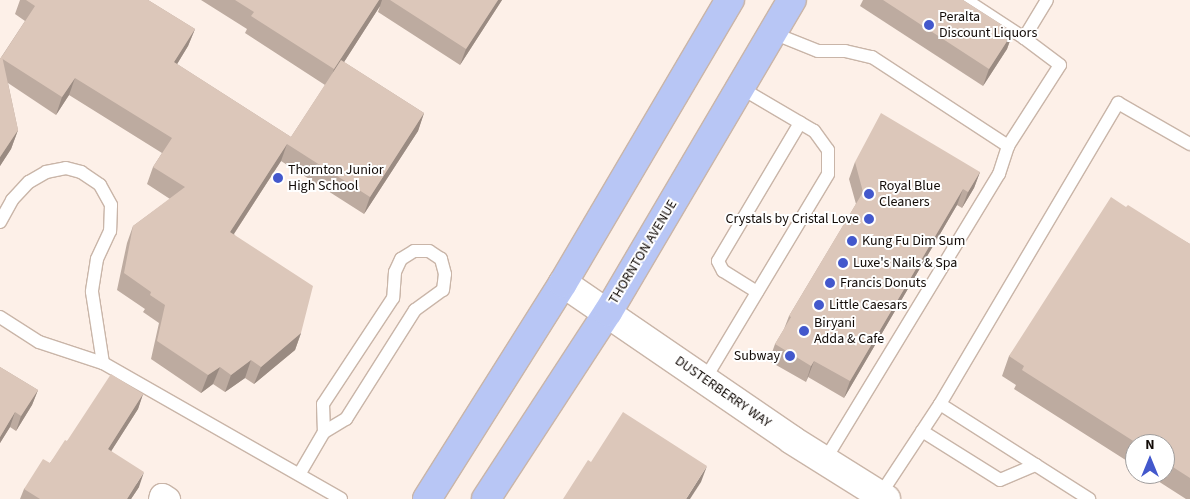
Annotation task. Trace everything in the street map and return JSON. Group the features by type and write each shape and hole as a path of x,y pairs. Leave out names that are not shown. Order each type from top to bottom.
{"main road":[{"path":"427,499 461,448 563,283 730,0"},
{"name":"THORNTON AVENUE","path":"486,499 608,312 792,0"},
{"name":"DUSTERBERRY WAY","path":"563,283 883,497"}],"street":[{"path":"161,499 162,496 167,499"}],"lane":[{"path":"825,460 1000,174 1008,146 1060,65 1024,38 966,0"},
{"path":"1024,38 1047,0"},
{"path":"773,32 818,51 846,50 872,57 1008,146"},
{"path":"705,379 828,174 828,150 814,131 741,88"},
{"path":"883,497 1118,104 1190,144"},
{"path":"757,292 723,271 718,261 800,123"},
{"path":"0,222 12,200 29,182 46,172 66,168 81,172 100,185 111,205 110,231 98,259 92,292 103,363"},
{"path":"300,473 324,432 346,418 415,310 443,290 446,274 441,259 429,251 414,251 401,259 395,272 393,298 323,404 324,432"},
{"path":"0,317 39,342 103,363 300,473 341,499"},
{"path":"940,404 1089,499"},
{"path":"922,431 1000,480 1036,466"}],"building":[{"path":"26,0 148,0 195,29 174,62 291,137 341,60 424,113 370,197 287,144 230,232 313,286 301,333 261,367 251,360 231,375 220,367 208,375 157,341 165,305 150,295 151,292 124,273 133,226 185,187 153,167 172,138 75,78 62,97 1,58 35,6"},
{"path":"235,0 379,0 334,69 251,16 254,12"},
{"path":"390,0 498,0 466,49"},
{"path":"883,0 963,0 1013,32 989,69"},
{"path":"2,56 18,130 0,157 0,59"},
{"path":"881,113 980,172 968,192 963,189 850,381 814,361 811,366 775,344 791,317 789,316 863,192 855,162"},
{"path":"1111,197 1126,207 1128,205 1190,244 1190,478 1175,468 1175,434 1125,434 1125,436 1022,370 1024,366 1009,356"},
{"path":"0,367 38,390 21,416 15,412 0,437"},
{"path":"111,374 143,394 108,449 144,472 127,499 40,499 24,489 43,459 50,463 65,440 67,441"},
{"path":"623,412 707,466 686,499 563,499 588,460 591,462"}],"place":[{"name":"Peralta Discount Liquors","path":"929,25"},
{"name":"Thornton Junior High School","path":"278,178"},
{"name":"Royal Blue Cleaners","path":"869,194"},
{"name":"Crystals by Cristal Love","path":"869,219"},
{"name":"Kung Fu Dim Sum","path":"852,241"},
{"name":"Luxe's Nails & Spa","path":"843,263"},
{"name":"Francis Donuts","path":"830,283"},
{"name":"Little Caesars","path":"819,305"},
{"name":"Biryani Adda & Cafe","path":"804,331"},
{"name":"Subway","path":"790,356"}]}
